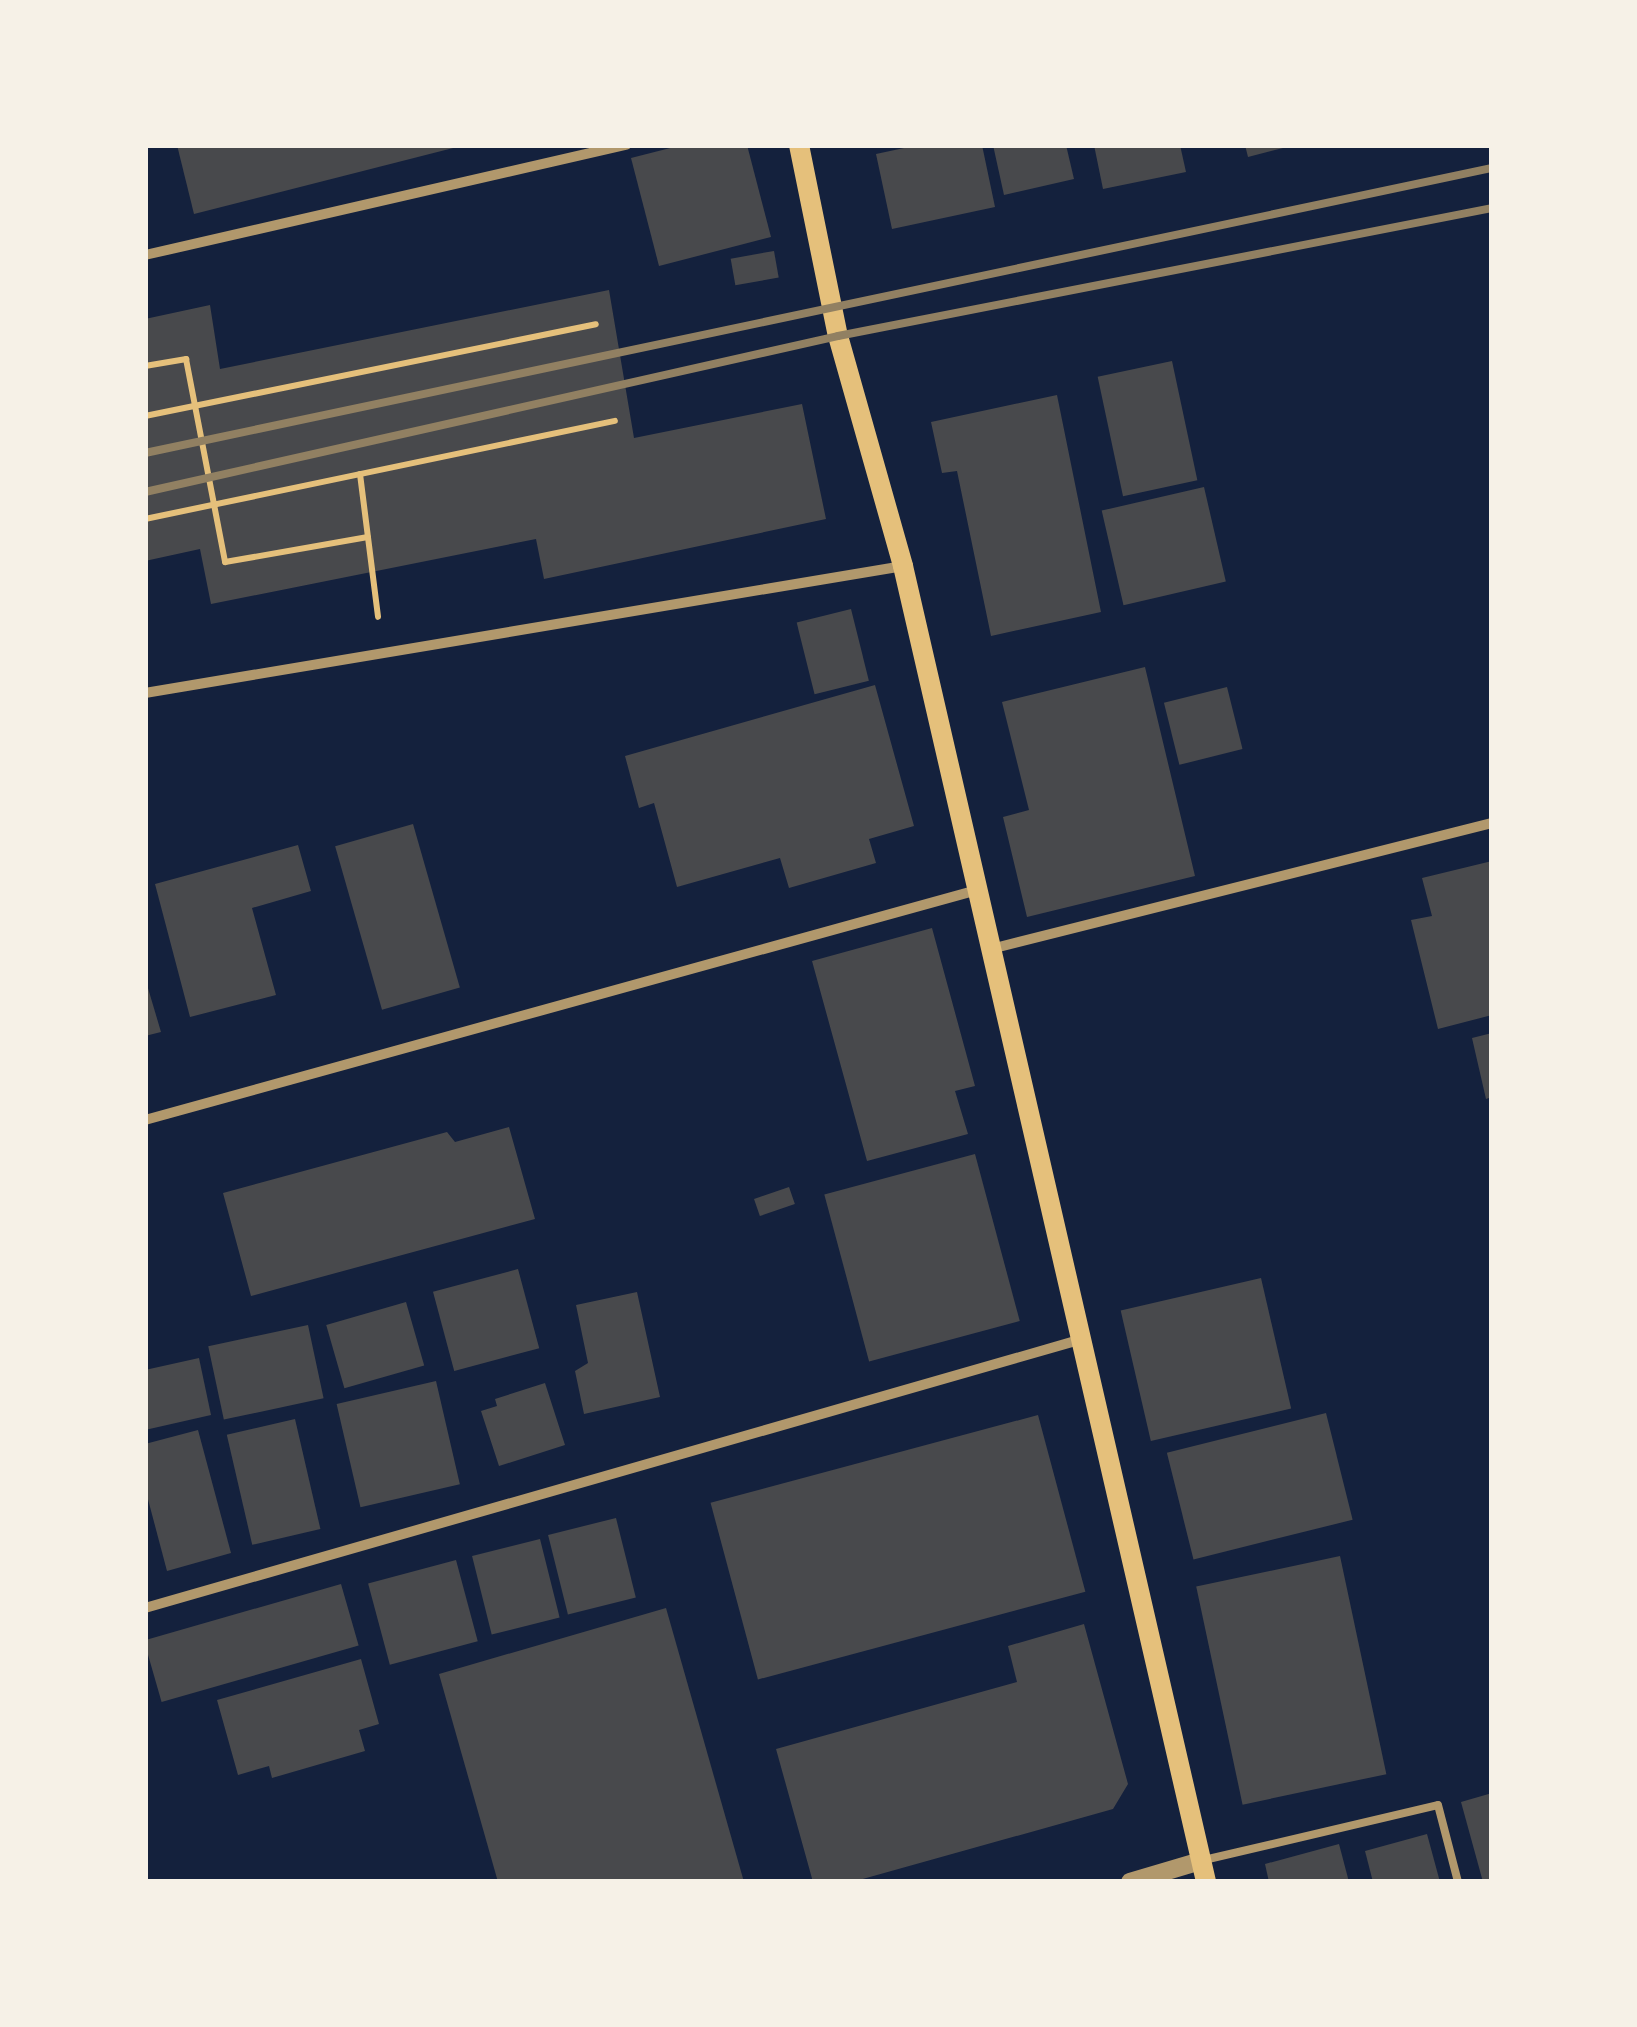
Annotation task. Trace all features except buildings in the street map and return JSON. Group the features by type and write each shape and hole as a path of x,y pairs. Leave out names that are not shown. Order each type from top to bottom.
{"main road":[{"path":"799,145 838,336 903,566 1203,1871"}],"street":[{"path":"145,255 627,145"},
{"path":"145,693 903,566"},
{"path":"992,949 1492,823"},
{"path":"145,1120 977,890"},
{"path":"145,1608 1079,1340"},
{"path":"1130,1882 1203,1871"}],"lane":[{"path":"1203,1871 1438,1805 1458,1882"}],"path":[{"path":"145,416 596,324"},
{"path":"145,366 186,359 225,562 368,537"},
{"path":"145,519 615,421"},
{"path":"360,474 382,654"}],"railway":[{"path":"145,453 1492,168"},
{"path":"145,492 838,336 1492,208"}]}
